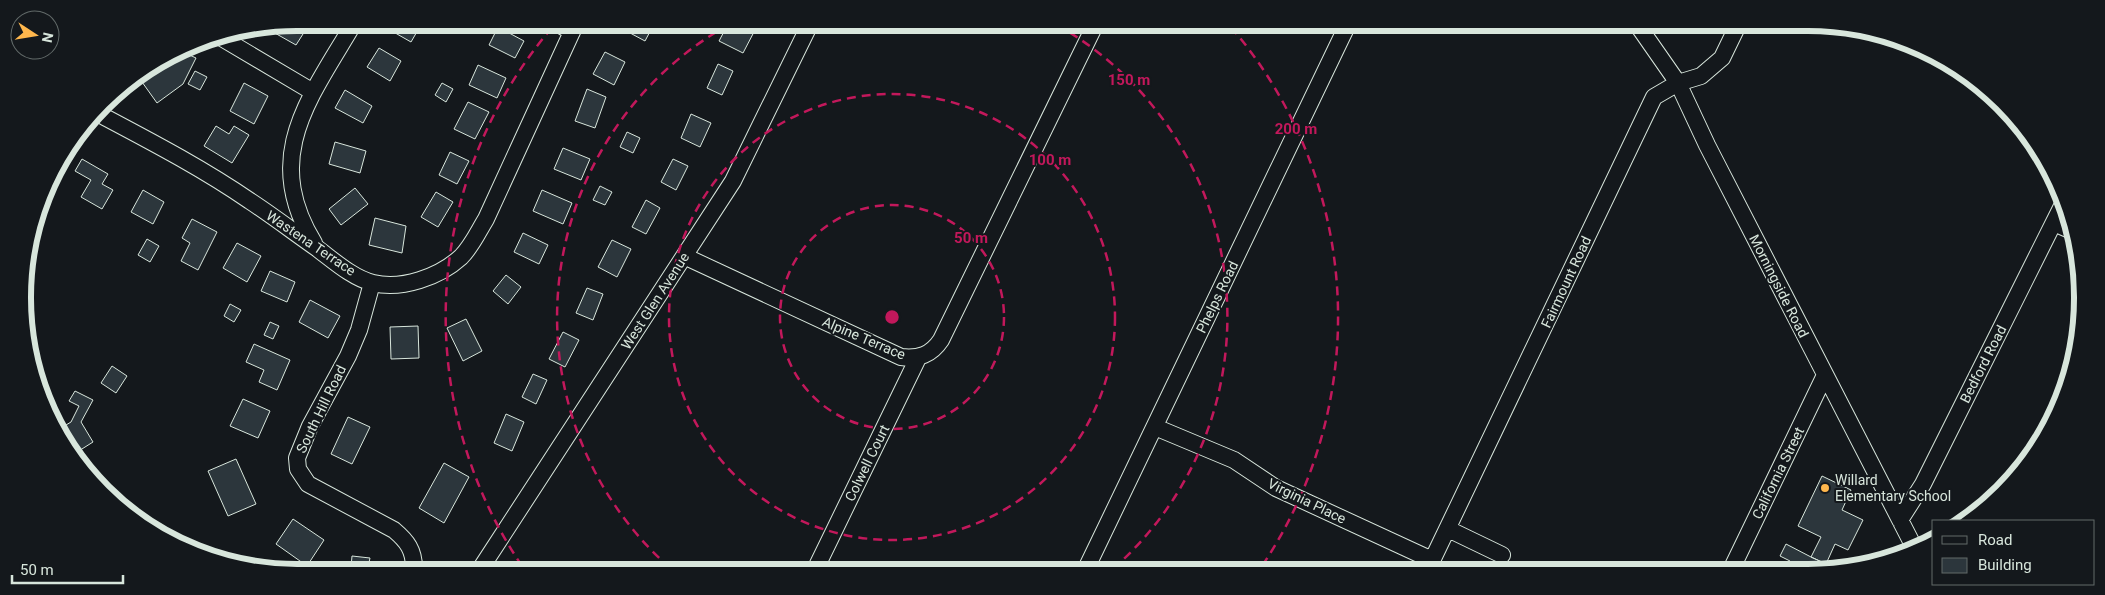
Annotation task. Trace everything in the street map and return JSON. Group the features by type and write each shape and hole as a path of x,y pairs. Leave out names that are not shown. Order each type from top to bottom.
{"street":[{"path":"320,251 302,222 295,202 291,180 291,157 294,136 301,114 349,31"},
{"name":"Wastena Terrace","path":"103,116 208,174 250,200 349,271 372,283 388,285 409,283 427,278 445,269 472,244 486,219 573,31"},
{"name":"West Glen Avenue","path":"484,564 733,181 807,31"},
{"name":"Alpine Terrace","path":"684,256 901,357 918,358 927,354 941,340 1092,31"},
{"name":"Phelps Road","path":"1088,564 1345,31"},
{"name":"Morningside Road","path":"1642,31 1678,83 1711,154 1912,542"},
{"name":"Fairmount Road","path":"1430,564 1654,97 1678,83 1701,76 1722,58 1735,31"},
{"path":"227,41 314,92"},
{"name":"Bedford Road","path":"1900,520 1923,484 2060,211"},
{"path":"2054,223 2065,228"},
{"name":"South Hill Road","path":"372,283 359,330 348,356 310,426 297,458 298,469 308,484 394,530 412,550 414,564"},
{"name":"Colwell Court","path":"818,564 918,358"},
{"name":"California Street","path":"1734,564 1825,375"},
{"name":"Virginia Place","path":"1155,427 1234,460 1276,488 1428,564"},
{"path":"1448,528 1502,555"}],"building":[{"path":"305,31 296,45 274,33"},
{"path":"392,31 417,31 411,42"},
{"path":"496,31 505,31 524,41 515,58 489,45"},
{"path":"626,31 650,31 645,41"},
{"path":"724,31 754,31 743,53 719,41"},
{"path":"379,48 401,61 390,81 367,67"},
{"path":"605,52 625,62 614,85 593,74"},
{"path":"189,55 196,58 183,84 157,103 142,82"},
{"path":"718,64 733,71 722,95 707,88"},
{"path":"478,65 506,78 497,98 469,85"},
{"path":"195,71 207,77 200,90 188,84"},
{"path":"244,83 268,96 254,124 230,111"},
{"path":"442,83 453,89 446,102 435,95"},
{"path":"587,89 606,97 595,128 575,121"},
{"path":"345,90 372,106 363,123 335,108"},
{"path":"468,102 489,112 475,139 454,129"},
{"path":"691,114 711,123 700,147 681,138"},
{"path":"216,126 229,134 234,126 249,135 232,163 204,146"},
{"path":"627,132 640,138 633,153 620,147"},
{"path":"335,142 366,151 360,173 329,164"},
{"path":"563,148 590,159 581,180 554,169"},
{"path":"450,152 469,161 457,184 439,175"},
{"path":"82,159 108,174 102,184 113,190 102,209 81,197 91,180 75,171"},
{"path":"673,159 688,166 676,190 661,182"},
{"path":"600,186 612,192 605,205 593,200"},
{"path":"355,188 368,204 341,225 329,209"},
{"path":"143,190 164,202 153,224 131,212"},
{"path":"542,190 572,203 563,224 533,211"},
{"path":"436,192 453,202 438,227 421,217"},
{"path":"646,200 660,208 646,234 632,227"},
{"path":"375,218 406,226 402,253 369,245"},
{"path":"192,219 217,232 198,270 181,261 190,243 182,238"},
{"path":"523,233 548,245 539,264 514,252"},
{"path":"147,239 159,246 150,262 138,255"},
{"path":"612,240 631,249 617,277 598,267"},
{"path":"237,243 261,256 247,282 223,268"},
{"path":"270,271 295,282 287,302 261,291"},
{"path":"506,275 521,287 508,304 493,291"},
{"path":"587,288 603,294 593,320 576,313"},
{"path":"310,300 340,316 328,338 299,322"},
{"path":"230,304 241,310 234,322 224,316"},
{"path":"466,319 482,351 463,361 447,328"},
{"path":"270,322 279,326 273,339 264,335"},
{"path":"418,326 419,358 391,359 390,327"},
{"path":"563,332 579,340 565,367 549,359"},
{"path":"254,344 290,360 277,390 259,382 264,370 246,362"},
{"path":"112,366 127,376 116,393 101,383"},
{"path":"533,374 547,380 536,404 522,397"},
{"path":"75,391 93,400 81,422 93,442 80,450 64,426 71,422 79,406 69,401"},
{"path":"243,399 270,411 258,438 230,426"},
{"path":"506,414 524,422 512,451 494,443"},
{"path":"348,417 370,427 352,464 331,454"},
{"path":"236,459 256,504 228,516 208,471"},
{"path":"444,463 469,477 444,523 419,508"},
{"path":"1822,476 1851,490 1842,510 1863,520 1848,550 1835,544 1825,563 1811,557 1821,537 1798,526"},
{"path":"293,519 324,540 308,564 304,564 276,544"},
{"path":"1786,544 1824,563 1788,564 1790,561 1780,556"},
{"path":"352,556 370,558 369,564 351,564"}],"place":[{"name":"Willard Elementary School","path":"1825,488"}]}
